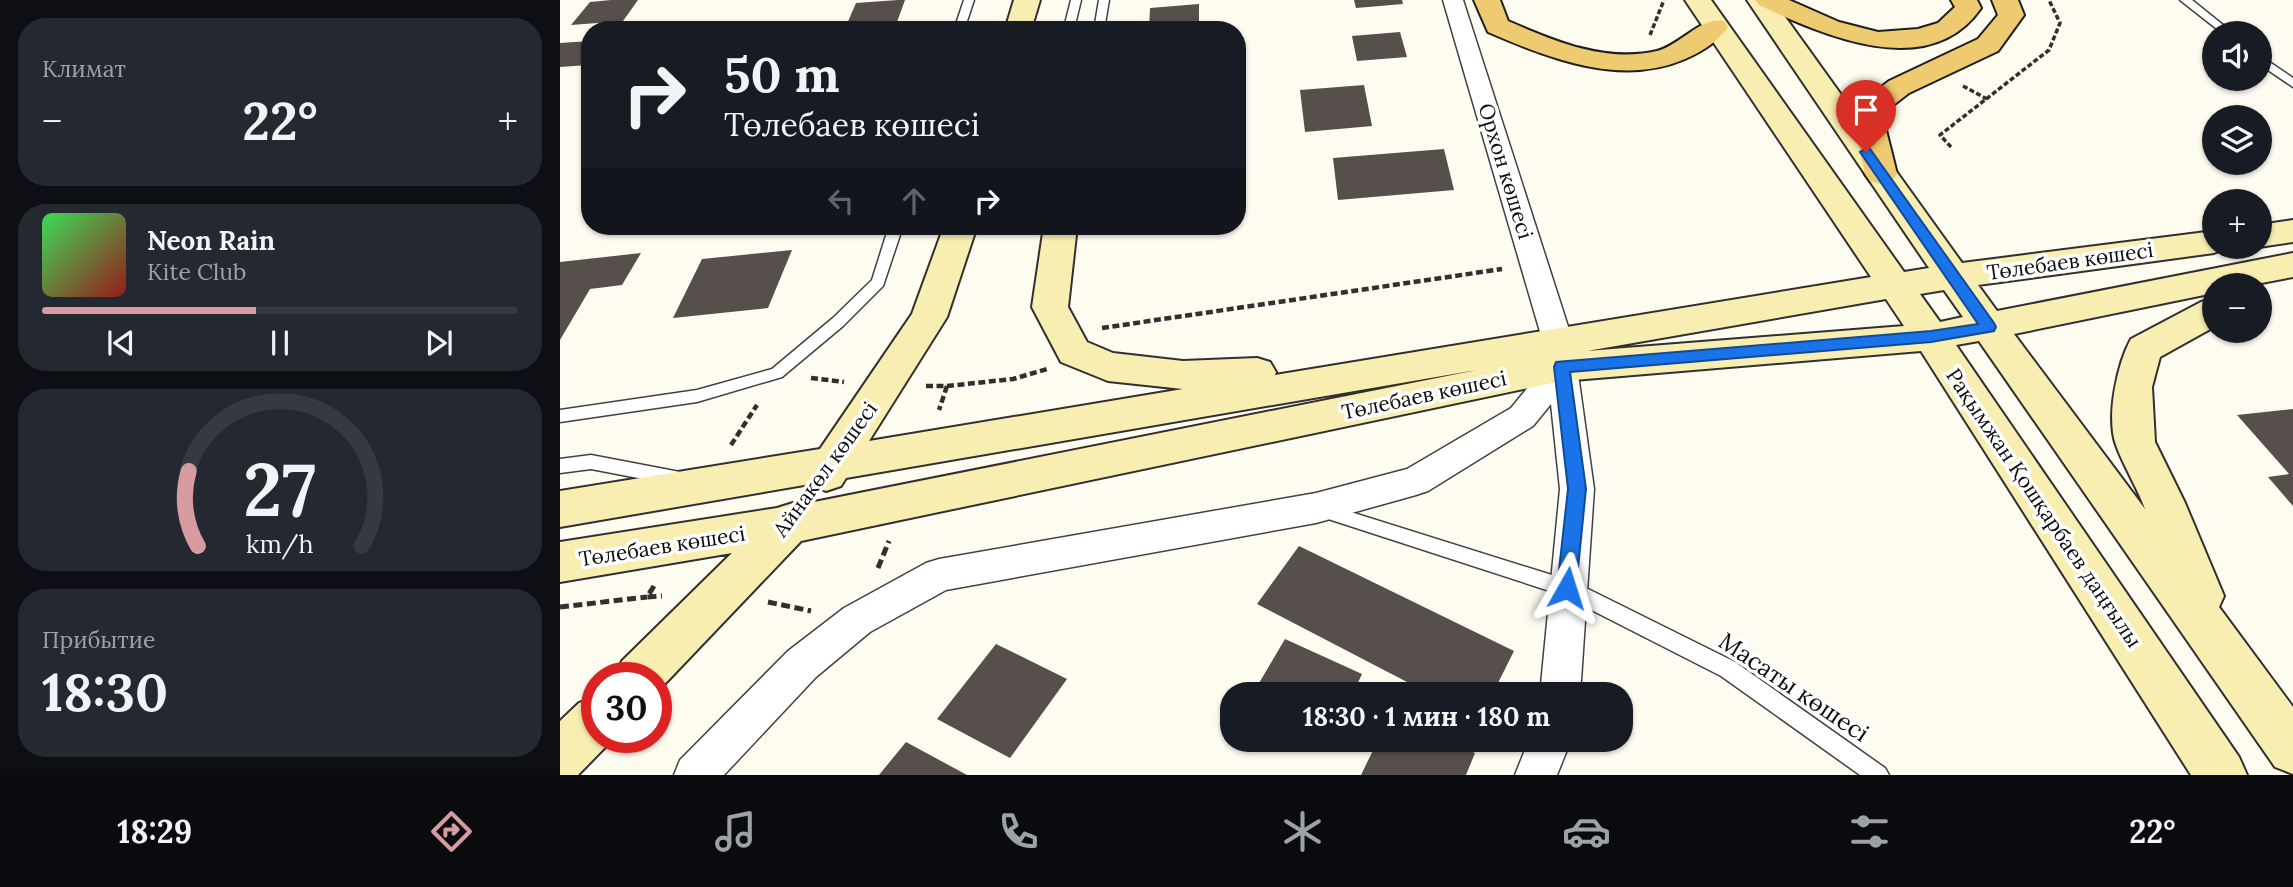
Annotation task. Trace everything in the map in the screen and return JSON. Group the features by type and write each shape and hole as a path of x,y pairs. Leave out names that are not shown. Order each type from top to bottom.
{"main road":[{"path":"1021,21 1027,0"},
{"path":"1488,0 1497,26 1570,56 1606,62 1643,61 1675,54 1700,43 1715,27"},
{"name":"Рақымжан Қошқарбаев даңғылы","path":"1698,0 1931,337 2221,775"},
{"path":"1760,0 1989,327 2293,749"},
{"path":"1768,0 1830,28 1878,40 1920,37 1947,29 1968,8 1964,0"},
{"path":"1881,174 1869,122 1874,106 1899,87 1988,45 2011,15 2005,0"},
{"path":"2272,234 2293,231"},
{"name":"Айнакөл көшесі","path":"654,662 790,525 834,463 929,317 958,235"},
{"path":"1060,235 1050,307 1086,340 1108,367 1183,375 1285,371 1475,356"},
{"name":"Төлебаев көшесі","path":"560,562 790,525 1560,354 1894,286 2202,244"},
{"path":"2272,278 2293,266"},
{"name":"Төлебаев көшесі","path":"560,509 1475,356 1931,337 2293,266"},
{"path":"2202,318 2144,349 2133,387 2136,442 2164,503 2222,650"},
{"path":"560,757 581,736"}],"street":[{"name":"Орхон көшесі","path":"1453,0 1560,354 1577,489 1561,682"},
{"path":"695,775 802,664 857,620 939,575 1316,508 1416,481 1522,417 1560,354"},
{"path":"1536,775 1545,752"}],"lane":[{"path":"962,21 969,0"},
{"path":"1071,21 1076,0"},
{"path":"1100,21 1104,0"},
{"path":"2185,0 2212,21"},
{"path":"2272,68 2293,84"},
{"path":"560,416 697,396 777,373 838,322 878,282 892,235"},
{"path":"560,466 591,462 706,484"},
{"name":"Масаты көшесі","path":"1316,508 1567,588 1728,669 1878,775"}],"path":[{"path":"1649,38 1664,0"},
{"path":"1951,147 1940,135 2049,50 2060,23 2049,0"},
{"path":"1957,83 1987,99"},
{"path":"947,386 1013,379 1051,368 1086,340 1534,264"},
{"path":"560,607 647,597"}],"building":[{"path":"638,0 623,21 581,21 581,24 571,25 590,2"},
{"path":"905,0 897,21 848,21 856,3"},
{"path":"1354,0 1402,0 1403,4 1356,8"},
{"path":"1199,4 1199,21 1149,21 1150,8"},
{"path":"1400,32 1407,57 1357,61 1352,36"},
{"path":"581,42 581,66 560,67 560,43"},
{"path":"1364,85 1372,126 1305,132 1300,90"},
{"path":"1444,149 1454,190 1338,200 1333,158"},
{"path":"792,250 768,308 673,318 702,259"},
{"path":"641,253 622,285 590,289 560,340 560,262"},
{"path":"2293,409 2293,506 2268,477 2289,474 2237,415"},
{"path":"1299,546 1514,651 1498,682 1407,682 1257,604"},
{"path":"1285,639 1362,674 1358,682 1260,682"},
{"path":"996,644 1067,679 1010,758 937,719"},
{"path":"906,742 967,775 879,775"},
{"path":"1372,752 1475,753 1466,775 1361,775"}],"route":[{"path":"1567,588 1577,489 1562,367 1931,337 1989,327 1866,152"}]}
